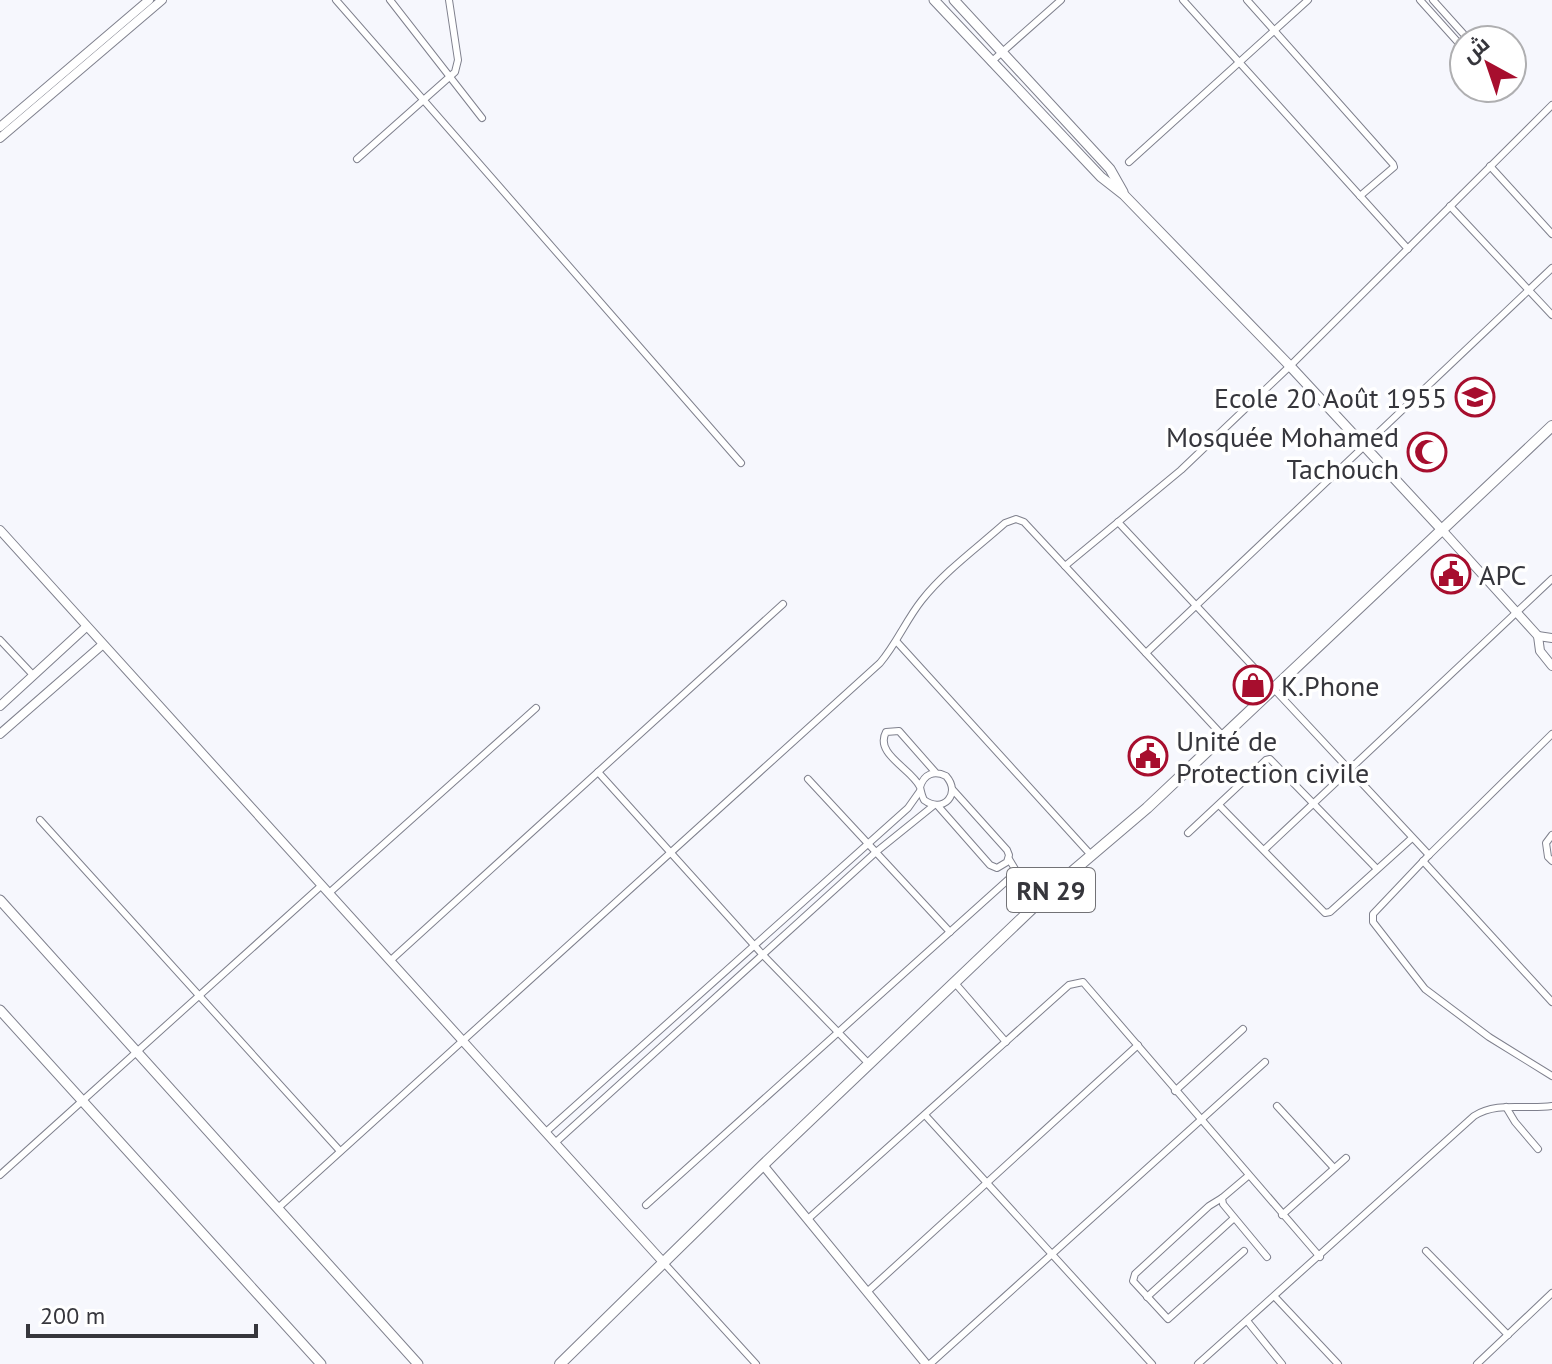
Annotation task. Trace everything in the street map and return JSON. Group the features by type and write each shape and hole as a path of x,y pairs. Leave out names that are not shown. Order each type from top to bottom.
{"main road":[{"path":"934,0 1101,177 1124,195 1290,366 1443,531"},
{"path":"954,0 1110,169 1124,195"},
{"name":"RN 29","path":"560,1364 1060,882 1147,808 1552,426"},
{"path":"0,900 418,1364"},
{"path":"0,1010 321,1364"}],"street":[{"path":"0,127 149,0"},
{"path":"0,138 162,0"},
{"path":"336,0 741,463"},
{"path":"390,0 482,118"},
{"path":"357,159 450,78 458,60 449,0"},
{"path":"991,62 1061,0"},
{"path":"1183,0 1408,249"},
{"path":"1247,0 1393,164 1394,167 1360,196"},
{"path":"1129,162 1308,0"},
{"path":"1420,0 1448,31"},
{"path":"1433,0 1455,24"},
{"path":"1065,566 1181,470 1552,106"},
{"path":"1490,166 1552,234"},
{"path":"1450,206 1552,315"},
{"path":"1146,653 1552,268"},
{"path":"278,1208 870,672 897,642 912,613 926,595 1008,521 1016,519 1024,522 1223,736"},
{"path":"1118,522 1412,838 1552,1002"},
{"path":"0,530 756,1364"},
{"path":"1443,531 1538,636 1540,651 1552,666"},
{"path":"1264,850 1552,579"},
{"path":"391,960 783,604"},
{"path":"0,706 86,627"},
{"path":"1538,636 1552,638"},
{"path":"0,640 33,675"},
{"path":"897,642 1091,856"},
{"path":"0,734 102,645"},
{"path":"0,1175 199,996 536,708"},
{"path":"646,1205 1011,877 1015,869 1007,850 953,790 946,776 936,773 899,731 886,732 884,746 920,789 924,800 935,806 990,865 1001,867 1009,859"},
{"path":"1552,734 1373,914 1373,922 1425,989 1489,1037 1552,1076"},
{"path":"1188,833 1270,759 1377,869"},
{"path":"598,772 763,955 869,1064"},
{"path":"547,1131 908,808 925,777 936,773"},
{"path":"808,779 950,932"},
{"path":"556,1142 876,852 935,806 949,801 953,790"},
{"path":"1219,805 1325,913 1330,912 1412,838"},
{"path":"40,820 340,1151"},
{"path":"1552,835 1546,843 1548,857 1552,861"},
{"path":"808,1219 1069,985 1083,982 1320,1257"},
{"path":"955,983 1006,1042"},
{"path":"1175,1091 1243,1029"},
{"path":"867,1292 1138,1045"},
{"path":"633,1056 642,1067"},
{"path":"763,1165 928,1364 1265,1062"},
{"path":"1277,1106 1334,1168"},
{"path":"1198,1364 1474,1116 1488,1107 1532,1109 1552,1106"},
{"path":"1506,1107 1538,1149"},
{"path":"925,1115 1152,1364"},
{"path":"1282,1215 1346,1158"},
{"path":"1244,1251 1171,1318 1164,1317 1133,1281 1135,1274 1209,1206 1248,1176"},
{"path":"1222,1198 1233,1219 1267,1257"},
{"path":"1147,1297 1233,1219"},
{"path":"1426,1251 1508,1335"},
{"path":"1477,1364 1552,1293"},
{"path":"1275,1297 1338,1364"},
{"path":"1248,1322 1282,1364"},
{"path":"939,1356 947,1364"}],"place":[{"name":"Ecole 20 Août 1955","path":"1475,397"},
{"name":"Mosquée Mohamed Tachouch","path":"1427,452"},
{"name":"APC","path":"1451,574"},
{"name":"K.Phone","path":"1253,685"},
{"name":"Unité de Protection civile","path":"1148,756"}]}
